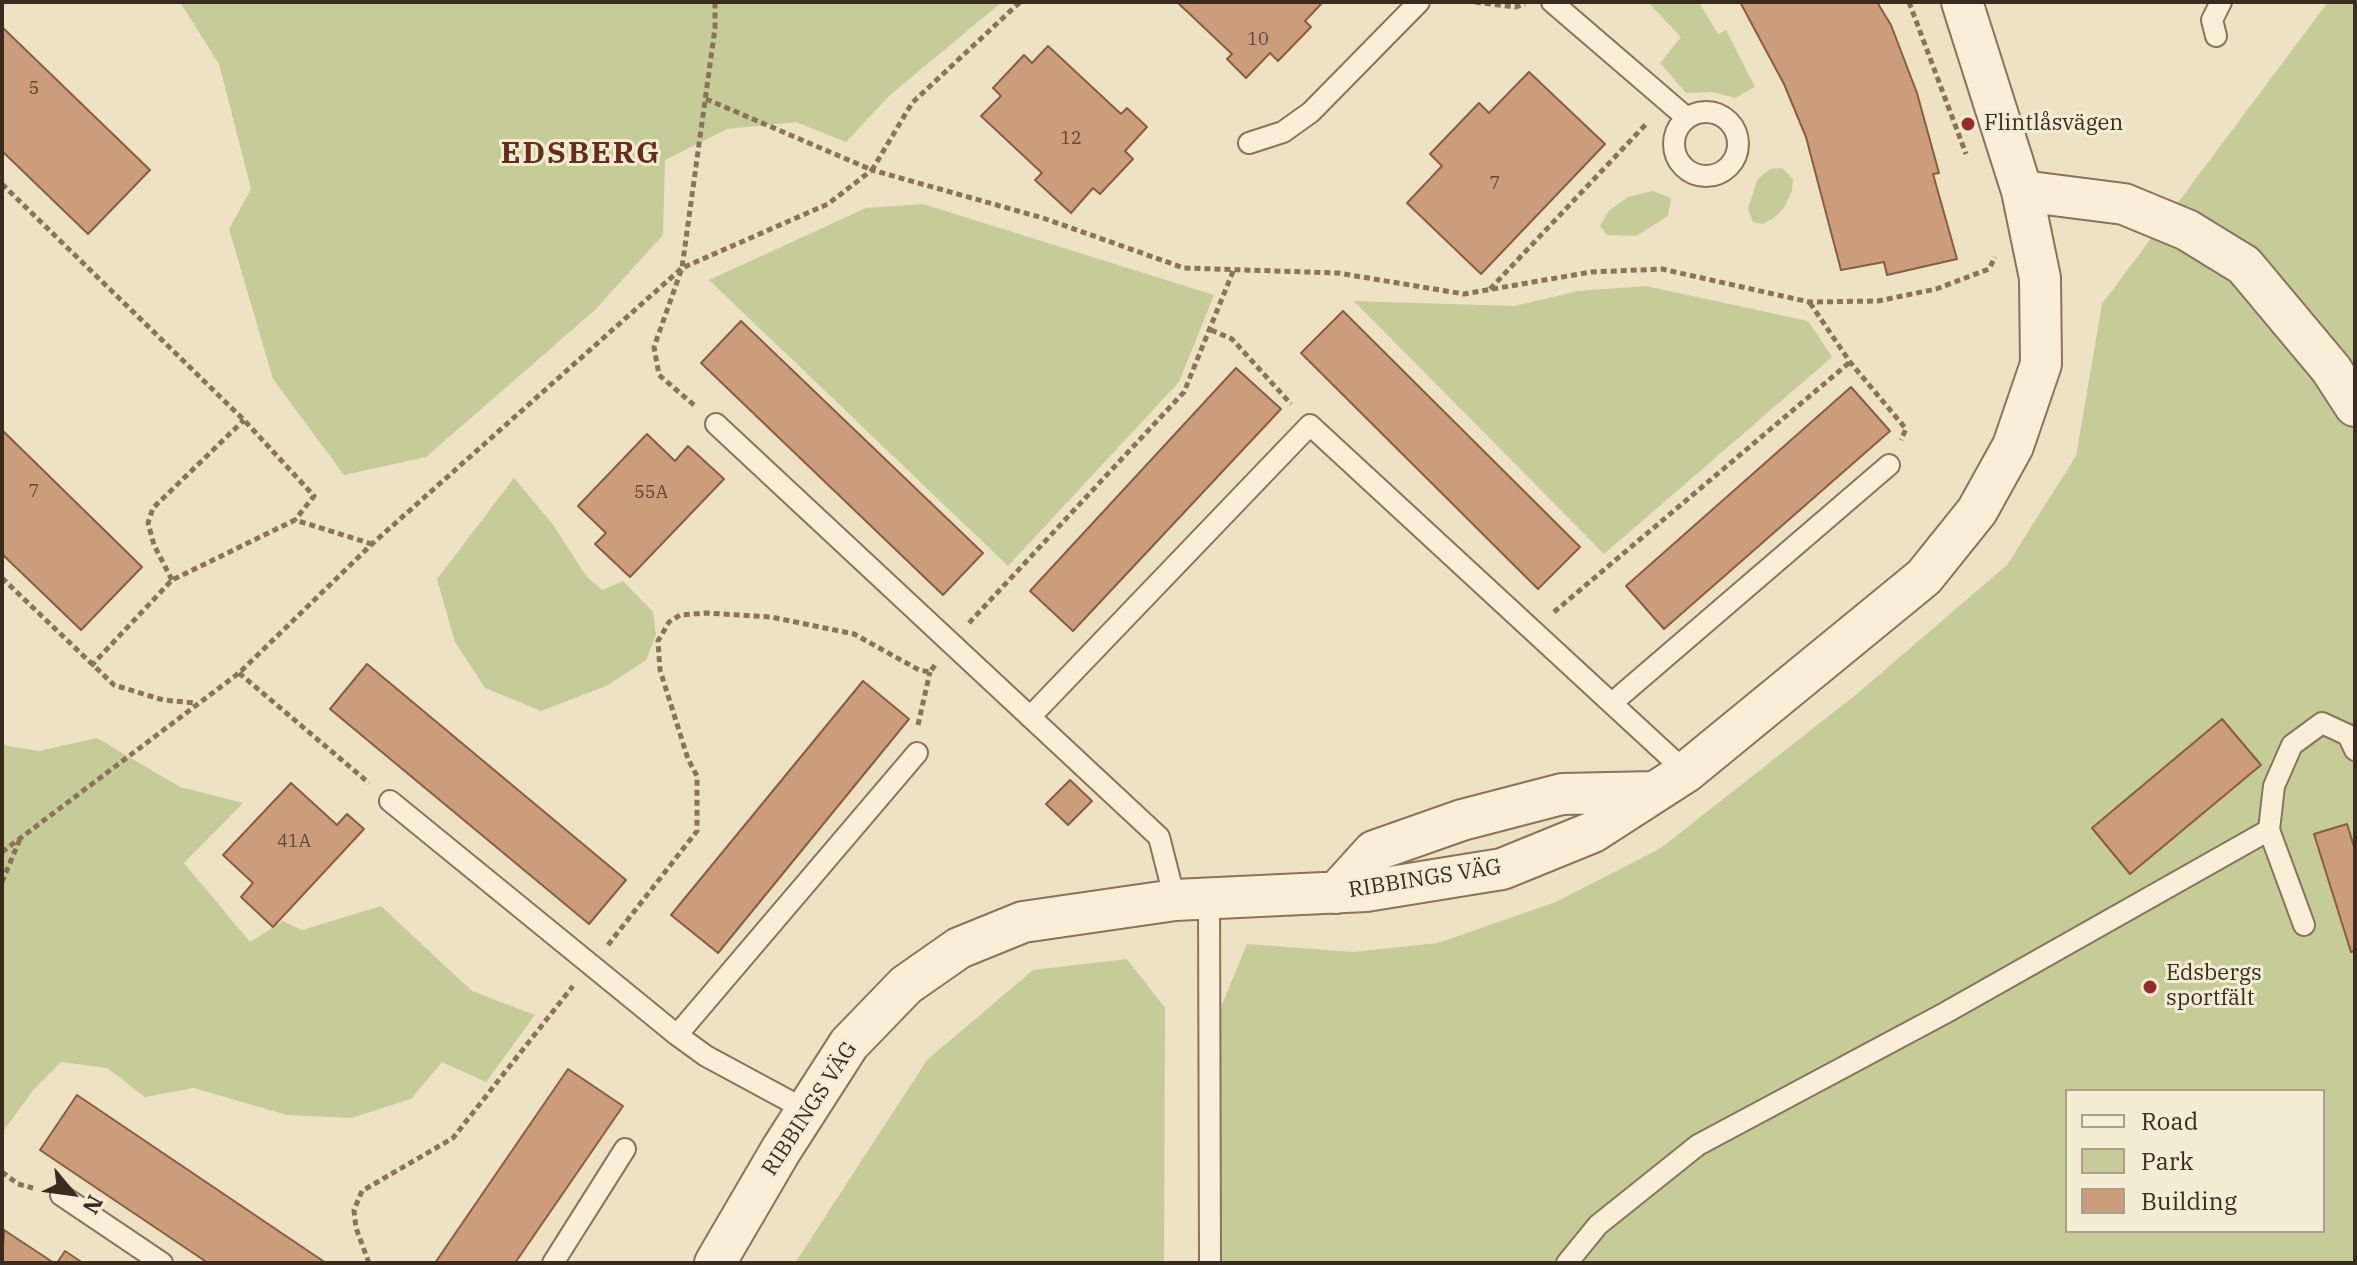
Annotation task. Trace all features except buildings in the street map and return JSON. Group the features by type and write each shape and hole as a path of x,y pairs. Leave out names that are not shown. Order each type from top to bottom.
{"street":[{"name":"RIBBINGS VÄG","path":"715,1263 806,1110 859,1034 906,985 959,948 1023,922 1192,900 1336,893 1502,869 1593,832 1671,782 1924,577 1977,511 2013,446 2041,364 2040,278 2022,191 1962,2"},
{"path":"2022,191 2124,204 2187,230 2244,265 2331,369 2355,406"},
{"path":"1336,893 1374,851 1462,820 1562,794 1671,782"}],"lane":[{"path":"1249,143 1283,132 1311,112 1419,2"},
{"path":"1552,2 1687,118"},
{"path":"2216,36 2212,20 2221,2"},
{"path":"716,424 1159,837 1192,900 1210,1263"},
{"path":"1030,717 1310,425 1612,703 1671,782"},
{"path":"1612,703 1889,465"},
{"path":"2304,925 2269,830 2274,786 2292,745 2322,723 2348,735 2355,750"},
{"path":"677,1035 917,753"},
{"path":"390,801 677,1035 706,1056 806,1110"},
{"path":"1567,1263 1598,1225 1698,1145 1945,1013 2269,830"},
{"path":"553,1263 625,1149"},
{"path":"61,1195 162,1263"}],"path":[{"path":"715,2 706,99 682,268 654,347 654,364 659,375 716,424"},
{"path":"2,852 239,673 372,544 682,268 828,204 872,170 912,103 1020,2"},
{"path":"1475,2 1515,7 1532,2"},
{"path":"1909,2 1967,157"},
{"path":"706,99 872,170 1043,218 1184,268 1338,273 1464,294 1591,272 1662,269 1809,302 1878,301 1936,289 1989,269 1999,247"},
{"path":"1489,290 1668,102"},
{"path":"2,184 244,420 314,496 295,520 172,580 91,666"},
{"path":"917,753 918,720 930,672 952,643 1184,392 1234,269"},
{"path":"1809,302 1850,362 1906,429 1889,465"},
{"path":"1211,330 1232,339 1310,425"},
{"path":"1532,630 1850,362"},
{"path":"172,580 154,545 148,523 153,508 244,420"},
{"path":"295,520 372,544"},
{"path":"2,578 114,685 139,694 196,703"},
{"path":"369,1263 356,1228 354,1210 362,1191 453,1138 697,831 697,776 688,759 660,670 658,641 669,622 680,615 706,613 771,617 854,634 919,670 930,672"},
{"path":"239,673 346,763"},
{"path":"2,882 21,838"}],"green space":[{"path":"180,2 1002,2 890,95 846,142 796,122 727,129 665,160 663,235 595,310 426,457 344,475 273,379 229,229 251,189 219,64"},
{"path":"1648,2 1699,2 1718,34 1726,30 1755,87 1735,98 1712,92 1686,93 1660,63 1681,37"},
{"path":"2328,2 2355,2 2355,1263 1218,1263 1218,1014 1247,944 1353,952 1438,943 1556,902 1661,848 1858,693 2007,565 2076,456 2102,304"},
{"path":"1782,168 1793,179 1792,191 1784,208 1762,224 1753,222 1748,209 1757,180 1770,169"},
{"path":"1653,191 1671,198 1668,216 1636,236 1607,235 1600,226 1609,211 1628,197"},
{"path":"923,204 1214,295 1179,382 1008,566 709,280 866,208"},
{"path":"1646,286 1808,321 1832,357 1604,554 1354,301 1515,306 1578,291"},
{"path":"514,478 554,526 586,576 602,590 623,581 653,612 656,635 646,660 606,686 541,711 485,688 455,642 437,579"},
{"path":"97,738 180,787 243,803 184,863 250,942 283,921 302,930 381,906 472,991 535,1015 486,1082 442,1062 411,1099 351,1118 287,1115 194,1088 145,1097 107,1068 61,1062 34,1089 2,1133 2,745 39,751"},
{"path":"1127,959 1165,1008 1164,1263 795,1263 927,1060 1033,970"}],"place":[{"name":"Flintlåsvägen","path":"1968,124"},
{"name":"Edsbergs sportfält","path":"2150,987"}],"district":[{"name":"EDSBERG","path":"581,154"}]}
